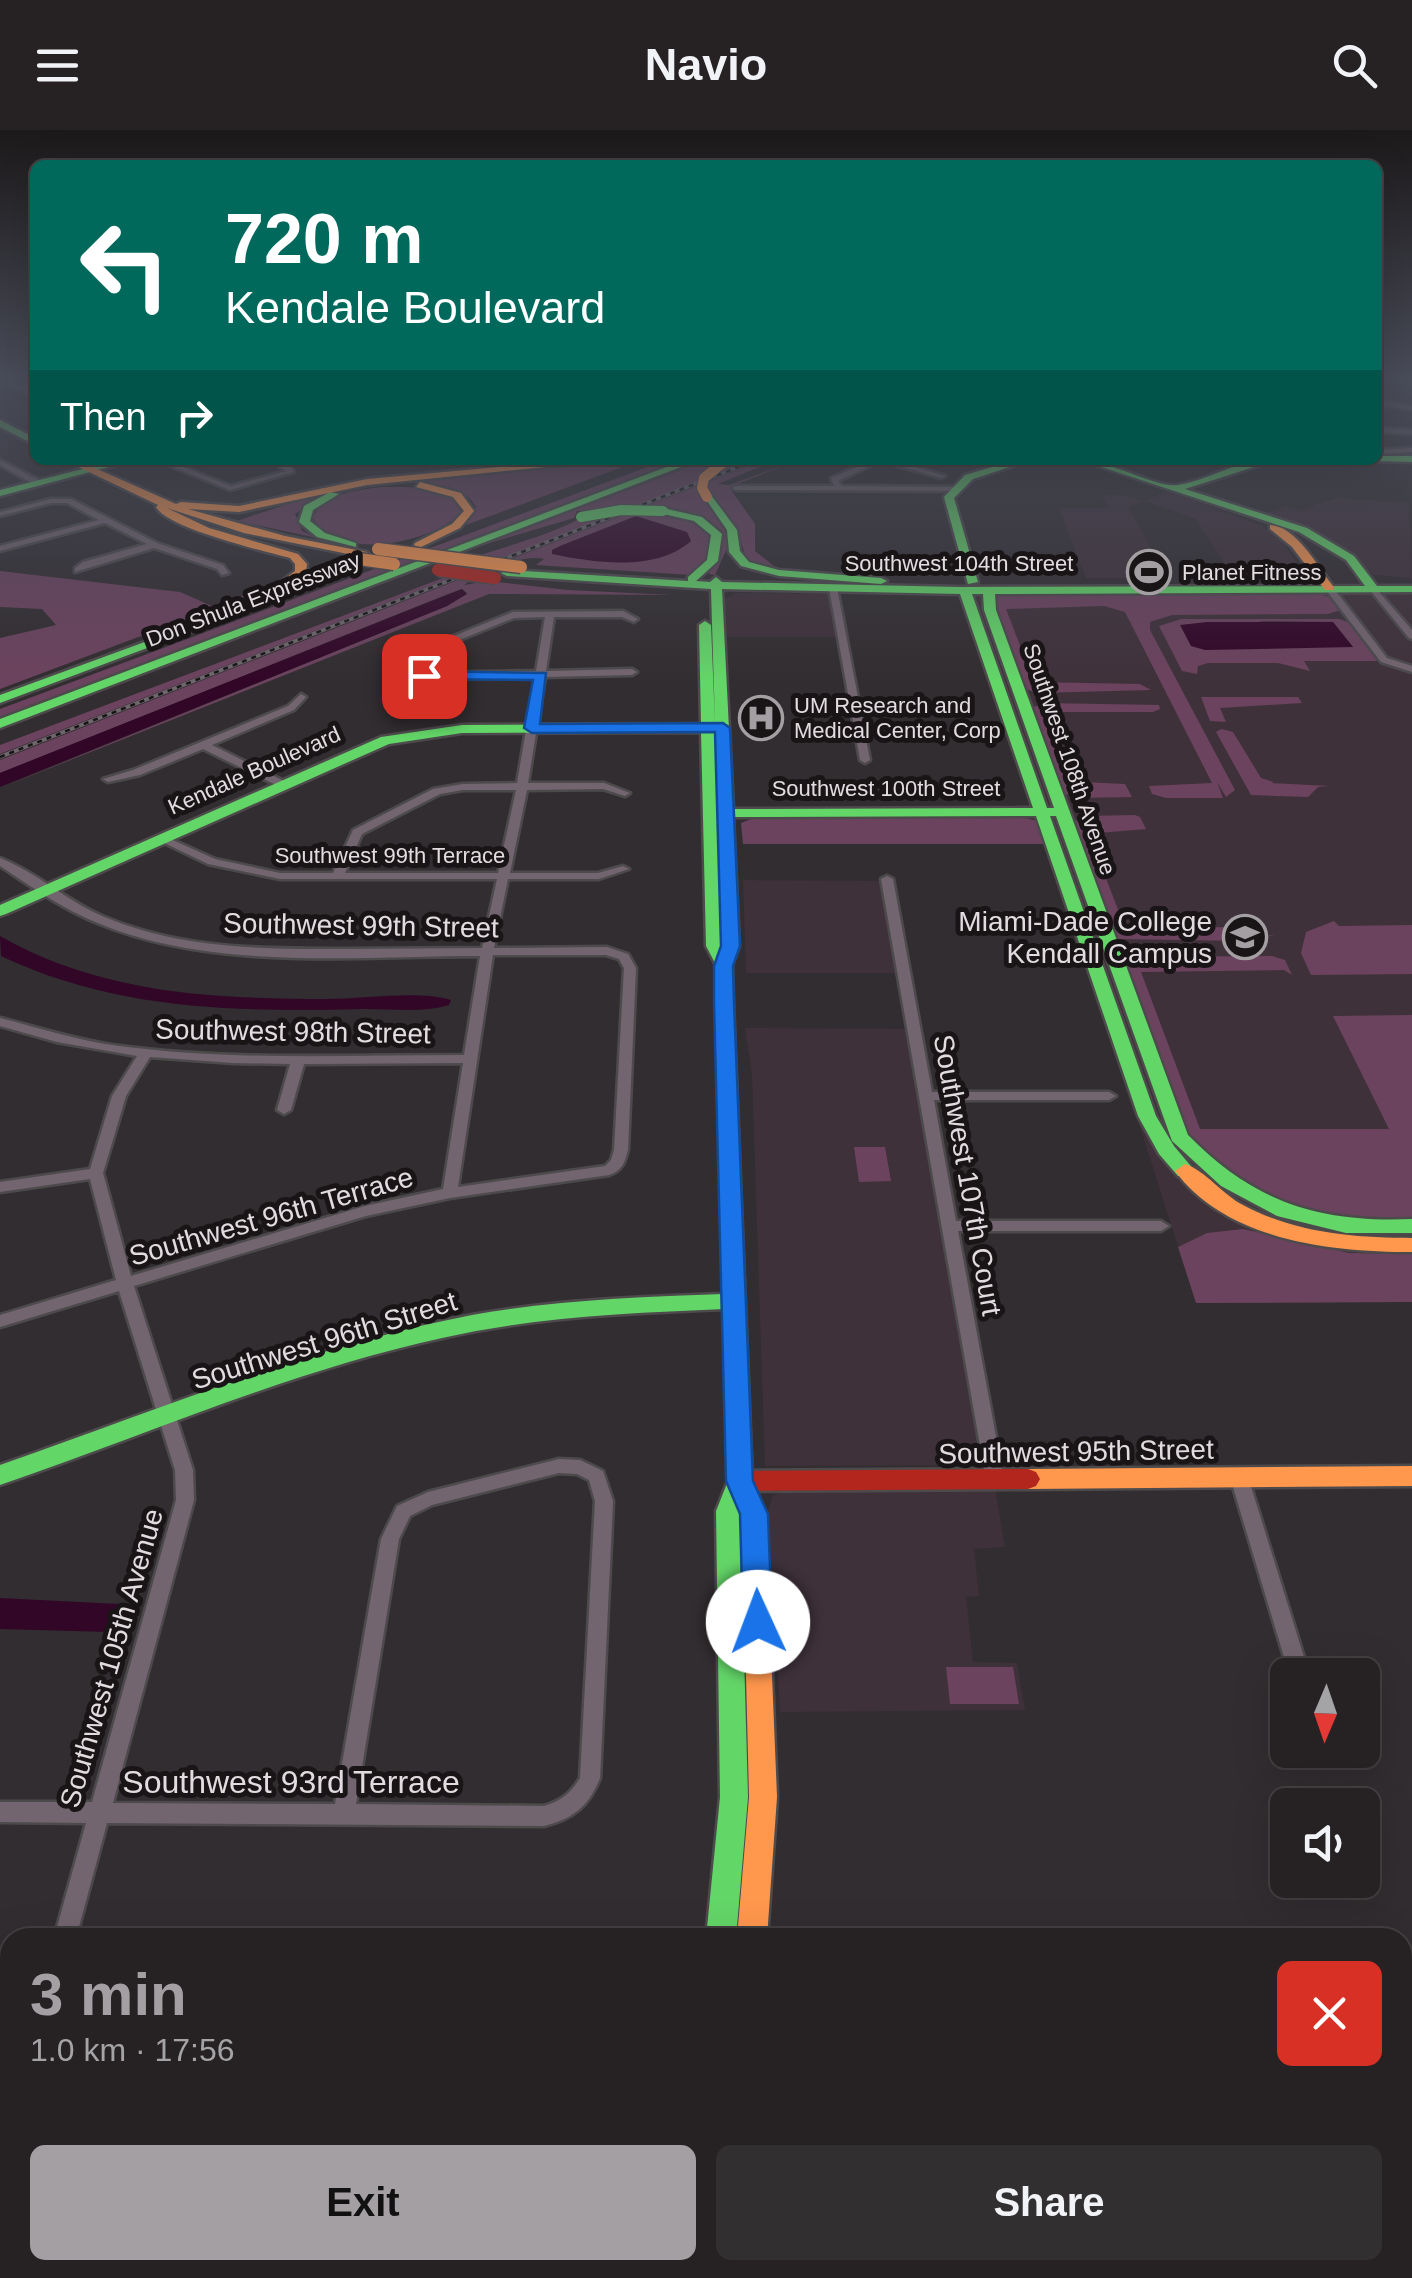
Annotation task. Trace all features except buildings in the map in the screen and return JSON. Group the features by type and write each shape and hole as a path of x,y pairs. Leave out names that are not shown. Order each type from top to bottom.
{"main road":[{"path":"0,493 46,481"},
{"path":"122,481 171,506 272,542 508,573 582,587 709,587"},
{"path":"171,506 222,510 375,481"},
{"name":"Don Shula Expressway","path":"0,699 595,481"},
{"name":"Don Shula Expressway","path":"0,724 638,481"},
{"path":"703,481 702,488 732,530 741,561 762,570 881,581"},
{"path":"1151,481 1251,514 1298,539 1331,545 1353,562 1371,585"},
{"path":"1175,489 1197,481"},
{"name":"Southwest 108th Avenue","path":"948,482 949,506 1153,1132 1180,1170 1246,1204"},
{"path":"361,552 308,526 304,517 308,508 341,492 390,484 439,488 467,502 469,512 462,521 414,548"},
{"path":"231,526 270,504"},
{"path":"171,506 164,514 297,558 302,567 297,577 254,605"},
{"path":"327,598 581,517 617,510 663,511 698,519 717,534 718,546 706,571 718,807 714,946 724,966 740,1481 754,1514 762,1741 762,1841 753,1928"},
{"path":"231,526 464,574"},
{"path":"1298,539 1326,585"},
{"path":"709,587 734,546"},
{"path":"0,737 374,594 432,576 508,573"},
{"name":"Southwest 104th Street","path":"508,573 709,587 1412,585"},
{"name":"Southwest 104th Street","path":"833,585 881,581 975,586"},
{"name":"Kendale Boulevard","path":"0,911 354,752 402,736 449,729 716,728"},
{"name":"Southwest 100th Street","path":"718,807 1050,807"},
{"path":"1246,1204 1324,1222 1379,1228 1412,1226"},
{"path":"1246,1204 1326,1239 1372,1246 1412,1245"},
{"name":"Southwest 96th Street","path":"0,1474 350,1356 478,1322 585,1307 734,1302"},
{"name":"Southwest 95th Street","path":"740,1481 1412,1476"},
{"path":"722,1928 734,1783 728,1512 740,1481"}],"street":[{"path":"33,481 38,484"},
{"path":"210,481 226,488 240,488 259,481"},
{"path":"835,481 839,488"},
{"path":"929,487 948,482"},
{"path":"736,488 929,487 948,482"},
{"path":"0,514 60,500 71,502 154,545 220,567 225,573"},
{"path":"0,549 105,521"},
{"path":"78,570 154,545"},
{"path":"833,585 865,760"},
{"path":"1326,585 1384,660 1412,668"},
{"path":"1371,585 1412,636"},
{"path":"450,1193 500,876 522,787 550,614"},
{"path":"632,672 424,676 408,663 412,656 515,615 624,614 634,619"},
{"path":"108,779 136,773 204,745 291,708 302,697"},
{"path":"204,745 282,784"},
{"path":"338,877 357,832 446,789 604,786 625,793"},
{"name":"Southwest 99th Terrace","path":"162,839 199,858 280,876 599,876 623,869"},
{"name":"Southwest 99th Street","path":"0,861 88,915 125,930 211,949 279,953 621,954 630,968 621,1150 616,1165"},
{"name":"Southwest 107th Court","path":"888,879 995,1480"},
{"name":"Southwest 98th Street","path":"0,1022 92,1046 144,1054 298,1060 470,1059"},
{"path":"0,1187 96,1173 119,1096 144,1054"},
{"path":"284,1110 298,1060"},
{"path":"926,1096 1109,1096"},
{"name":"Southwest 96th Terrace","path":"0,1321 323,1222 450,1193 596,1174 616,1165"},
{"name":"Southwest 105th Avenue","path":"68,1928 184,1514 184,1470 124,1283 96,1173"},
{"path":"948,1226 1161,1226"},
{"name":"Southwest 93rd Terrace","path":"0,1812 544,1816 578,1800 590,1778 602,1483 580,1467 553,1467 428,1499 410,1506 398,1517 390,1539 344,1814"},
{"path":"1239,1478 1294,1657"}],"shaded area":[{"path":"403,481 584,481 466,525 476,507 462,493 442,485"},
{"path":"609,481 626,481 0,717 0,709"},
{"path":"651,481 698,481 0,754 0,745 443,578 460,571 439,567 542,535 588,512 577,511 574,518 483,545"},
{"path":"709,481 729,485 744,481 731,490 755,524 755,551 780,571 747,562 737,527 725,525 727,548 715,575 709,574 723,537 716,526 700,517 694,521 707,533 710,543 701,571 691,575 536,565 544,559 535,558 514,561 464,585 488,581 673,595 489,594 0,788 447,606 467,593 462,589 0,773 0,760"},
{"path":"382,487 436,491 454,500 462,508 461,513 429,533 386,544 343,540 326,532 313,518 333,498"},
{"path":"332,489 295,514 302,531 317,538 237,521"},
{"path":"1168,491 1262,526 1284,544 1304,573 1294,577 1234,578 1195,518 1144,501"},
{"path":"1102,495 1123,495 1142,502 1128,507 1168,578 1086,578 1059,508 1108,508"},
{"path":"1337,498 1409,503 1412,578 1374,575 1335,542 1265,513 1286,506 1300,510"},
{"path":"636,516 687,532 691,541 677,551 643,561 606,562 552,554 560,546"},
{"path":"0,571 180,592 212,606 287,581 0,689 0,638 56,625 42,609 0,607"},
{"path":"462,589 467,594 447,606 0,787 0,773"},
{"path":"736,593 841,594 850,637 727,637 725,599"},
{"name":"Miami-Dade College Kendall Campus","path":"961,594 1412,594 1412,1302 1196,1303 1109,1029"},
{"path":"1317,594 1331,597 1340,610 1328,614 1172,615 1150,622 1150,630 1235,790 1226,797 1217,782 1223,798 1166,798 1152,794 1149,786 1212,783 1125,612 1104,606 1006,609 1034,682 1140,684 1151,690 1037,693 1023,688 991,596"},
{"path":"1181,619 1339,619 1348,622 1377,661 1304,661 1310,671 1278,663 1208,663 1198,666 1197,674 1182,671 1159,626","holes":["1262,621 1333,622 1353,647 1191,645"]},
{"path":"1333,622 1353,647 1205,650 1191,646 1180,625"},
{"path":"1201,697 1298,697 1302,703 1220,708 1226,722 1210,721"},
{"path":"1044,703 1159,705 1160,709 1153,712 1058,712 1046,717 1068,777 1081,782 1125,784 1132,797 1078,798 1062,793 1031,708"},
{"path":"1216,732 1233,732 1261,778 1274,782 1271,783 1329,786 1318,787 1308,797 1251,795"},
{"path":"1135,815 1146,829 1099,833 1091,839 1125,928 1242,927 1248,937 1275,935 1241,941 1116,939 1071,823 1085,816"},
{"path":"759,816 1017,816 1038,821 1048,844 743,844 741,823"},
{"path":"743,880 885,881 899,973 746,973"},
{"path":"1334,921 1339,926 1412,925 1412,974 1311,975 1301,953 1306,932"},
{"path":"0,936 78,970 159,989 243,997 328,999 407,995 451,1000 449,1005 408,1010 272,1010 134,998 89,988 1,956"},
{"path":"1272,956 1285,960 1292,975 1284,970 1141,972 1200,1129 1389,1129 1333,1016 1412,1015 1412,1220 1368,1223 1304,1212 1246,1189 1189,1141 1123,961 1133,957"},
{"path":"745,1028 910,1029 982,1465 765,1466 752,1074"},
{"path":"854,1147 885,1147 891,1181 859,1182"},
{"path":"1243,1229 1349,1253 1412,1254 1412,1302 1196,1303 1178,1247 1207,1233"},
{"path":"995,1489 1005,1547 974,1549 979,1596 966,1597 973,1662 1017,1663 1025,1710 780,1712 768,1510 773,1496 785,1490"},
{"path":"0,1598 119,1606 110,1632 0,1629"},
{"path":"946,1667 1013,1667 1019,1704 950,1704"}],"railway":[{"path":"0,757 702,481"}],"traffic: fast":[{"path":"0,493 46,481"},
{"path":"0,724 638,481"},
{"path":"965,481 949,497 972,582"},
{"path":"1151,481 1303,530 1350,558 1373,588"},
{"path":"1175,489 1197,481"},
{"path":"334,494 308,508 304,522 321,535 352,545"},
{"path":"707,497 732,530 735,552 745,564 779,573 881,581"},
{"path":"581,517 621,510 663,511"},
{"path":"663,511 698,519 717,534 712,561 692,579"},
{"path":"507,573 846,589 1412,589"},
{"path":"716,580 731,946 724,965 724,1002 740,1481 754,1515 759,1675"},
{"path":"0,699 304,587"},
{"path":"964,588 1147,1116 1166,1150 1185,1171"},
{"path":"989,588 990,610 1179,1137 1228,1182 1284,1211 1346,1226 1412,1226"},
{"path":"705,625 714,946 724,965"},
{"path":"0,911 386,740 462,729 723,728"},
{"path":"713,813 1054,812"},
{"path":"0,1475 273,1378 440,1330 550,1312 734,1301"},
{"path":"722,1928 734,1797 728,1511 740,1481"}],"traffic: slow":[{"path":"112,481 176,508 248,531 363,554"},
{"path":"181,505 239,509 375,481"},
{"path":"703,481 707,497"},
{"path":"419,545 456,526 469,511 457,495 420,485"},
{"path":"161,507 164,513 205,530 294,556 301,564 300,572 277,590"},
{"path":"1274,527 1296,545 1329,588"},
{"path":"378,549 521,567"},
{"path":"352,558 394,564"},
{"path":"1185,1171 1233,1209 1290,1232 1351,1243 1412,1245"},
{"path":"1028,1479 1412,1476"},
{"path":"753,1928 763,1797 759,1675"}],"traffic: jam":[{"path":"438,570 495,578"},
{"path":"740,1481 1028,1479"}],"place":[{"name":"Planet Fitness","path":"1149,572"},
{"name":"UM Research and Medical Center, Corp","path":"761,718"},
{"name":"Miami-Dade College Kendall Campus","path":"1245,937"}],"route":[{"path":"424,676 540,676 532,728 723,728 731,946 724,966 724,1002 740,1481 754,1514 758,1622"}]}
